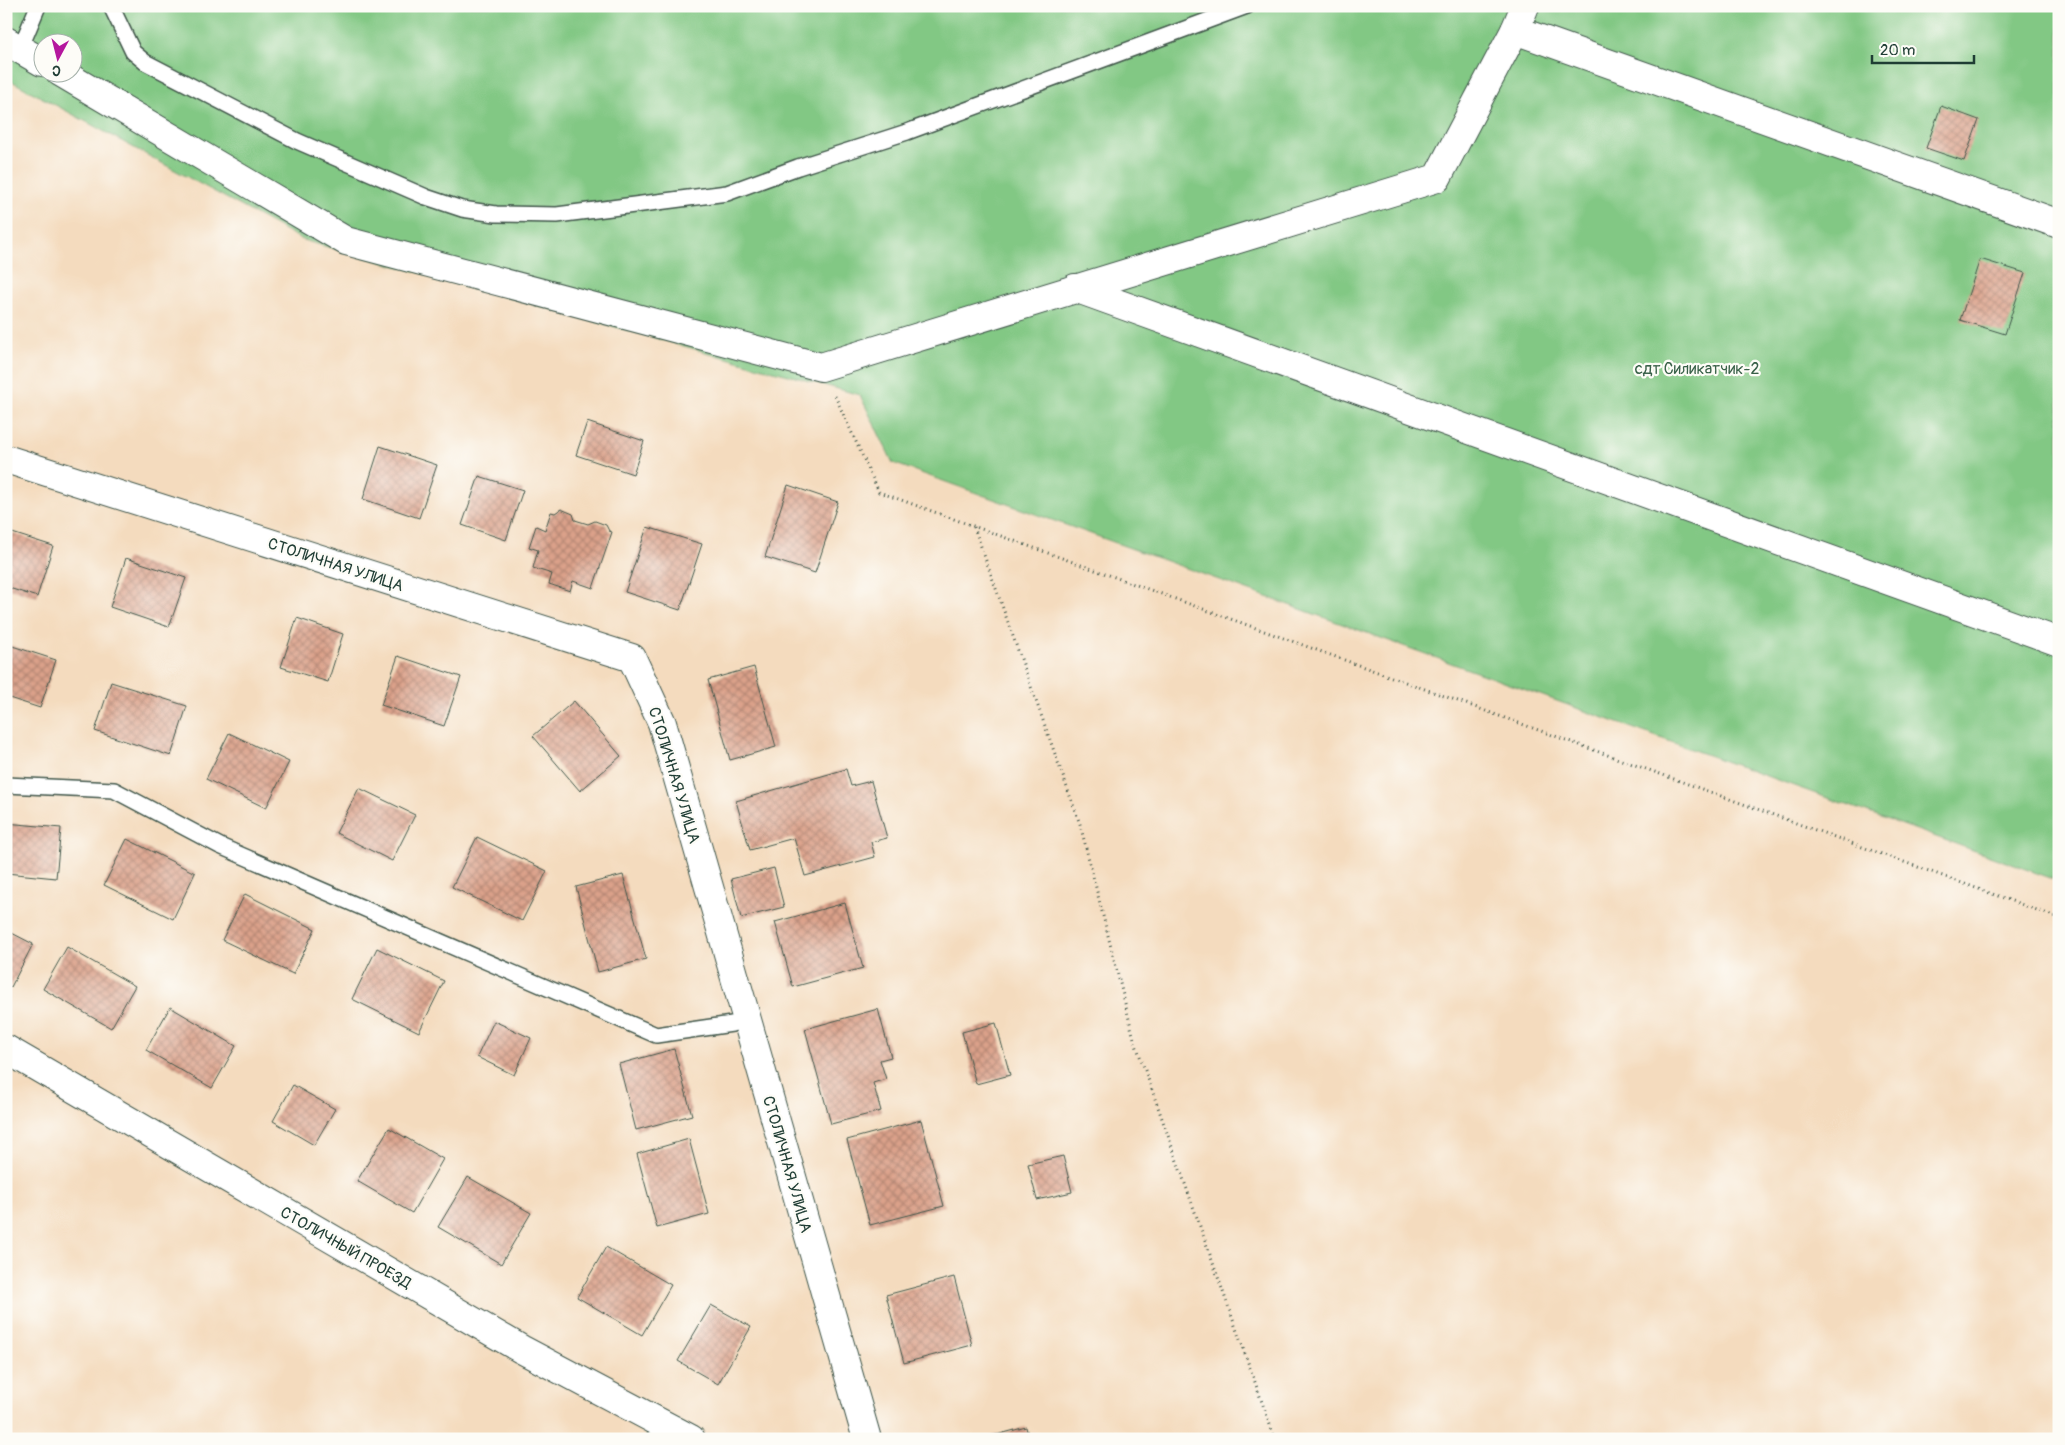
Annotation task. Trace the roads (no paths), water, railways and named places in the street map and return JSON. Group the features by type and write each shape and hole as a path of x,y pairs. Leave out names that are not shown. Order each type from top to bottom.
{"street":[{"path":"77,82 346,241 821,367 1437,178 1520,18 2059,224"},
{"path":"1076,288 2059,642"},
{"name":"СТОЛИЧНАЯ УЛИЦА","path":"6,459 632,658 662,723 867,1439"},
{"name":"СТОЛИЧНЫЙ ПРОЕЗД","path":"6,1049 521,1350 691,1439"}],"lane":[{"path":"23,50 38,6"},
{"path":"111,6 133,52 145,62 297,141 426,197 462,209 496,214 557,215 727,192 907,132 1247,6"},
{"path":"6,785 114,790 220,846 656,1035 732,1024 746,1019"}],"park label":[{"name":"сдт Силикатчик-2","path":"1697,368"}]}
